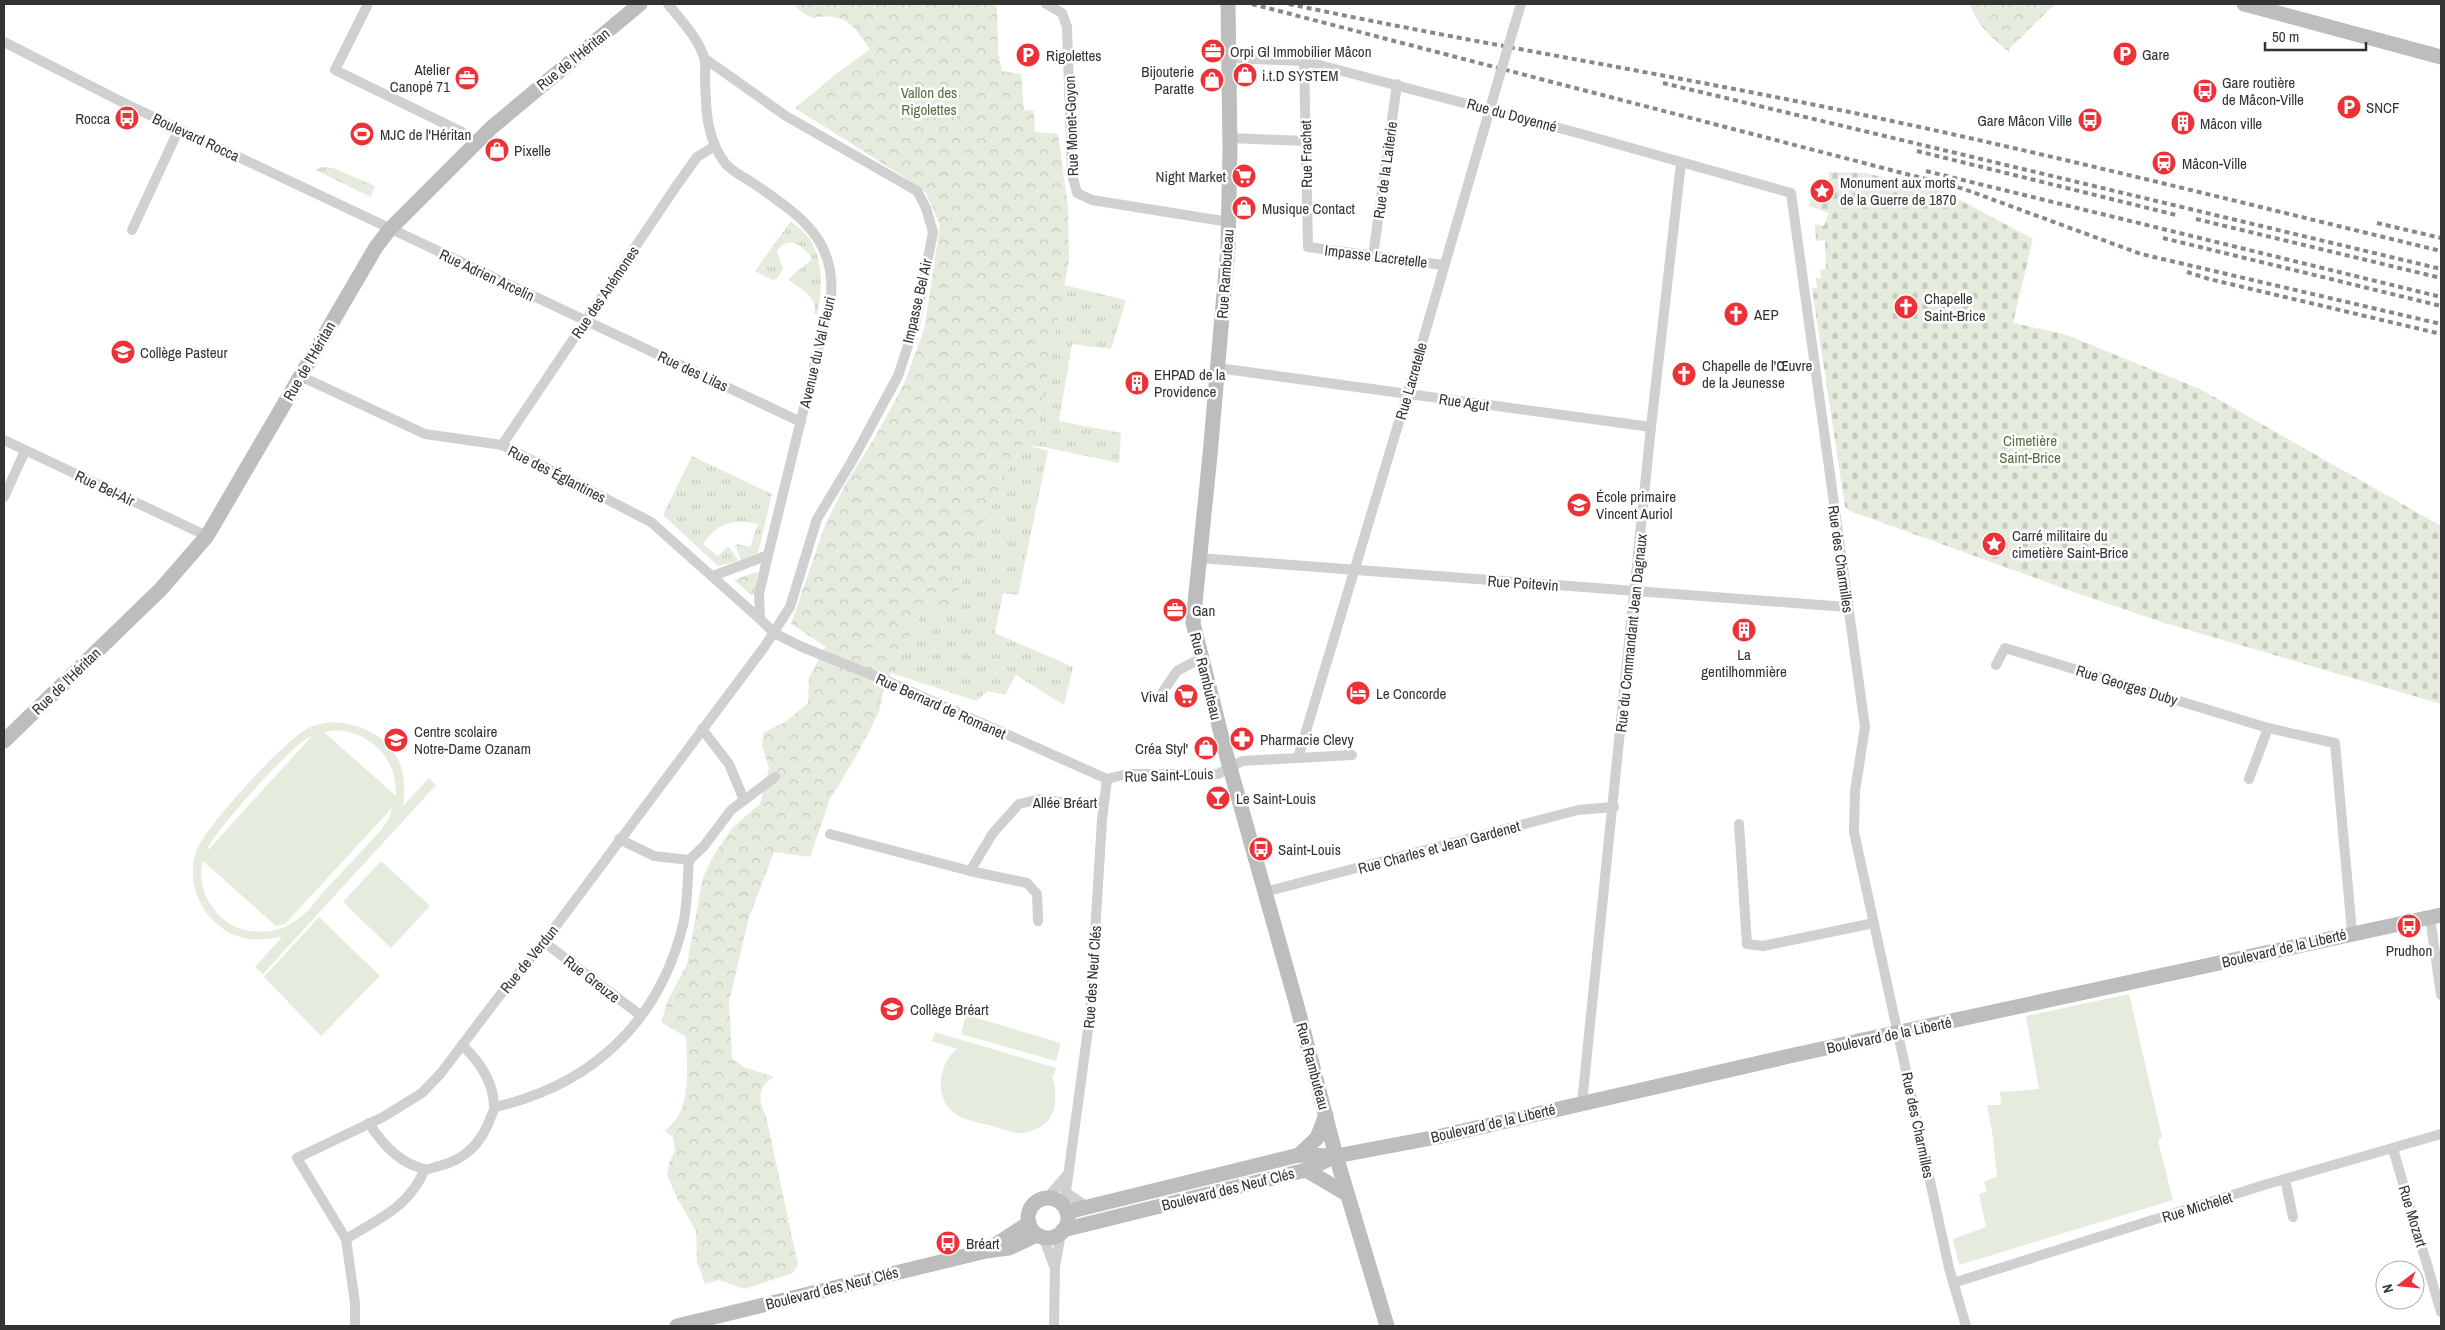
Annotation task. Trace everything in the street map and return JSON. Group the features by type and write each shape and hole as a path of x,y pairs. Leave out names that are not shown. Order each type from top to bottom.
{"street":[{"path":"368,4 334,70 462,132 476,144"},
{"name":"Rue de l'Héritan","path":"4,741 161,589 207,536 376,247 389,230 476,144 542,84 640,4"},
{"name":"Avenue du Val Fleuri","path":"668,4 690,30 704,58 706,121 715,146 726,164 787,207 808,226 824,247 830,266 831,297 768,556 760,594 760,618"},
{"name":"Rue Monet-Goyon","path":"1046,4 1062,14 1067,27 1072,174 1077,193 1092,200 1228,222"},
{"name":"Rue Lacretelle","path":"1298,758 1407,395 1443,265 1521,4"},
{"path":"2245,4 2441,57"},
{"name":"Rue Rambuteau","path":"1228,9 1230,138 1228,222 1218,368 1193,623 1230,768 1336,1156 1387,1326"},
{"name":"Boulevard Rocca","path":"4,42 105,95 389,230"},
{"name":"Impasse Bel Air","path":"704,58 786,116 917,192 926,208 932,232 916,320 898,376 817,519 790,606 774,633"},
{"name":"Rue du Doyenné","path":"1228,58 1304,61 1490,109 1792,193"},
{"name":"Rue Frachet","path":"1304,61 1308,248"},
{"name":"Rue de la Laiterie","path":"1373,256 1397,84"},
{"path":"132,230 179,129"},
{"path":"1230,138 1306,141"},
{"name":"Rue des Anémones","path":"502,445 697,157 715,146"},
{"name":"Rue du Commandant Jean Dagnaux","path":"1582,1103 1614,807 1651,427 1681,163"},
{"name":"Rue des Charmilles","path":"1792,193 1865,727 1855,791 1854,832 1953,1283 1966,1326"},
{"name":"Rue Adrien Arcelin","path":"389,230 585,321"},
{"name":"Impasse Lacretelle","path":"1308,248 1443,265"},
{"name":"Rue des Lilas","path":"585,321 801,422"},
{"name":"Rue Agut","path":"1218,368 1651,427"},
{"name":"Rue des Églantines","path":"300,376 425,434 502,445 651,522 760,618"},
{"name":"Rue Bel-Air","path":"4,440 207,536"},
{"path":"4,497 25,451"},
{"path":"713,576 768,556"},
{"name":"Rue Poitevin","path":"1199,558 1848,607"},
{"path":"760,618 774,633"},
{"name":"Rue Bernard de Romanet","path":"774,633 802,647 892,683 1107,779"},
{"name":"Rue de Verdun","path":"346,1238 297,1158 369,1123 422,1094 534,951 544,942 774,633"},
{"name":"Rue Georges Duby","path":"1996,665 2005,648 2268,728 2335,743 2352,932"},
{"path":"1162,693 1177,671 1194,662"},
{"path":"2248,779 2268,728"},
{"path":"702,729 728,764 744,800"},
{"name":"Rue Saint-Louis","path":"1107,779 1127,774 1218,774 1242,761 1352,755"},
{"path":"495,1107 549,1091 620,1043 632,1029 661,985 673,958 683,923 689,860 704,846 731,810 776,778"},
{"name":"Rue des Neuf Clés","path":"1065,1203 1067,1175 1090,1015 1107,779"},
{"name":"Allée Bréart","path":"970,871 993,833 1019,804 1040,799 1066,803 1104,802"},
{"name":"Rue Charles et Jean Gardenet","path":"1265,892 1578,810 1614,807"},
{"path":"1739,824 1747,944 1763,946 1874,923"},
{"path":"830,834 970,871 1027,883 1037,894 1038,921"},
{"path":"619,839 654,856 689,860"},
{"path":"2436,916 2441,995"},
{"name":"Boulevard de la Liberté","path":"1336,1156 1437,1137 2352,932 2436,916"},
{"name":"Rue Greuze","path":"544,942 640,1015"},
{"path":"369,1123 380,1141 394,1155 425,1170 450,1163 475,1146 484,1134 495,1107 492,1092 483,1069 462,1045"},
{"name":"Boulevard des Neuf Clés","path":"1299,1155 1317,1138 1326,1114"},
{"name":"Rue Michelet","path":"1953,1283 2285,1179 2441,1134"},
{"name":"Rue Mozart","path":"2393,1149 2441,1312"},
{"name":"Boulevard des Neuf Clés","path":"1065,1203 1090,1208 1299,1155 1336,1156"},
{"name":"Boulevard des Neuf Clés","path":"1062,1231 1306,1170 1336,1156"},
{"path":"355,1326 354,1293 346,1238 409,1198 418,1187 425,1170"},
{"name":"Boulevard des Neuf Clés","path":"1306,1170 1347,1194"},
{"path":"1055,1267 1036,1231 1032,1206 1047,1198 1067,1175"},
{"path":"2285,1179 2293,1217"},
{"path":"1047,1198 1090,1208"},
{"path":"1054,1326 1055,1267 1062,1231 1067,1219 1065,1203"},
{"path":"1036,1231 1053,1237 1062,1231"},
{"name":"Boulevard des Neuf Clés","path":"677,1326 986,1251 1036,1231"}],"green space":[{"name":"Vallon des Rigolettes","path":"794,4 994,4 997,7 998,51 1002,71 1021,74 1024,110 1034,111 1035,132 1058,134 1068,207 1069,261 1039,418 1044,447 1022,445 987,510 969,569 948,608 923,610 891,673 883,693 879,712 855,758 830,799 810,857 774,852 749,917 729,1002 732,1058 744,1067 774,1077 762,1089 761,1105 766,1116 798,1265 793,1273 744,1289 719,1280 705,1284 697,1262 696,1231 678,1200 667,1175 669,1163 675,1151 673,1137 665,1131 677,1118 682,1108 687,1078 687,1056 686,1037 661,1022 668,1000 687,964 703,877 715,853 733,827 760,804 769,768 762,746 763,733 785,722 808,703 809,677 826,647 791,624 825,525 845,485 875,437 904,384 924,330 940,225 926,193 795,108 870,49 859,33 847,22 833,17 812,18"},
{"path":"1970,4 2055,4 2010,48 2009,52 1991,37 1976,19"},
{"path":"322,167 333,168 375,186 371,197 315,170"},
{"name":"Cimetière Saint-Brice","path":"1829,172 1865,173 1943,191 2033,239 2013,323 2064,334 2200,389 2441,526 2441,704 2165,623 1850,511 1845,507 1812,288 1817,288 1816,278 1821,278 1820,270 1826,269 1825,240 1816,241 1815,224 1824,226 1829,213 1809,206 1815,187 1828,189"},
{"path":"791,221 809,238 818,258 821,286 817,314 814,314 814,302 811,298 788,279 811,260 810,255 798,245 794,243 785,244 777,252 783,269 777,279 772,280 755,271"},
{"path":"1064,285 1126,300 1111,349 1072,344 1059,421 1121,433 1119,463 1044,447 1039,418"},
{"path":"1022,444 1048,451 1018,595 1003,593 995,633 1073,667 1064,705 1016,675 1005,695 987,691 977,701 891,673 923,610 969,569 987,510"},
{"path":"692,456 772,494 758,553 741,560 736,547 732,548 737,544 750,547 758,524 734,522 727,524 715,531 703,544 718,556 727,547 730,548 738,561 718,566 663,515"},
{"path":"756,572 758,573 755,592 752,596 734,580"},
{"path":"335,722 367,730 390,747 398,759 402,772 404,788 403,806 429,778 436,785 263,974 255,967 282,937 261,940 248,939 234,935 221,928 202,907 197,894 193,880 196,852 213,824 279,751 308,728","holes":["336,730 361,736 372,742 380,750 392,770 396,796 324,732","312,736 207,850 224,825 256,787 303,741","392,808 389,818 381,830 307,911 294,922 275,930 265,932 244,929 234,926 217,913 203,889 201,875 203,861 276,926 285,924"]},
{"path":"381,861 430,906 391,948 343,902"},
{"path":"319,917 380,976 321,1036 264,977"},
{"path":"2129,994 2162,1137 2158,1141 2173,1200 1959,1265 1953,1239 1986,1227 1979,1194 1987,1191 1984,1182 1997,1176 1987,1105 2001,1105 2000,1092 2039,1089 2026,1016"},
{"path":"966,1015 1061,1043 1056,1061 961,1034"},
{"path":"935,1032 1056,1068 1052,1076 1055,1092 1054,1108 1048,1121 1034,1130 1021,1133 972,1121 957,1115 949,1109 941,1092 942,1072 951,1055 957,1049 932,1041"}],"railway":[{"path":"1252,4 1964,189 2141,254 2441,324"},
{"path":"1289,4 1762,94 1907,124 2441,251"},
{"path":"1663,83 2441,269"},
{"path":"1917,151 2176,215"},
{"path":"1926,171 2441,297"},
{"path":"2196,219 2441,278"},
{"path":"2377,223 2441,238"},
{"path":"2163,238 2441,306"},
{"path":"2187,272 2209,279 2441,334"}],"place":[{"name":"Orpi Gl Immobilier Mâcon","path":"1213,51"},
{"name":"Gare","path":"2125,54"},
{"name":"Rigolettes","path":"1028,55"},
{"name":"i.t.D SYSTEM","path":"1245,75"},
{"name":"Atelier Canopé 71","path":"467,78"},
{"name":"Bijouterie Paratte","path":"1212,80"},
{"name":"Gare routière de Mâcon-Ville","path":"2205,91"},
{"name":"SNCF","path":"2349,107"},
{"name":"Rocca","path":"127,118"},
{"name":"Gare Mâcon Ville","path":"2090,120"},
{"name":"Mâcon ville","path":"2183,123"},
{"name":"MJC de l'Héritan","path":"362,134"},
{"name":"Pixelle","path":"497,150"},
{"name":"Mâcon-Ville","path":"2164,163"},
{"name":"Night Market","path":"1244,176"},
{"name":"Monument aux morts de la Guerre de 1870","path":"1822,191"},
{"name":"Musique Contact","path":"1244,208"},
{"name":"Chapelle Saint-Brice","path":"1906,307"},
{"name":"AEP","path":"1736,314"},
{"name":"Collège Pasteur","path":"123,352"},
{"name":"Chapelle de l'Œuvre de la Jeunesse","path":"1684,374"},
{"name":"EHPAD de la Providence","path":"1137,383"},
{"name":"École primaire Vincent Auriol","path":"1579,505"},
{"name":"Carré militaire du cimetière Saint-Brice","path":"1994,544"},
{"name":"Gan","path":"1175,610"},
{"name":"La gentilhommière","path":"1744,630"},
{"name":"Le Concorde","path":"1358,693"},
{"name":"Vival","path":"1186,696"},
{"name":"Pharmacie Clevy","path":"1242,739"},
{"name":"Centre scolaire Notre-Dame Ozanam","path":"396,740"},
{"name":"Créa Styl'","path":"1206,748"},
{"name":"Le Saint-Louis","path":"1218,798"},
{"name":"Saint-Louis","path":"1261,849"},
{"name":"Prudhon","path":"2409,926"},
{"name":"Collège Bréart","path":"892,1009"},
{"name":"Bréart","path":"948,1243"}]}
